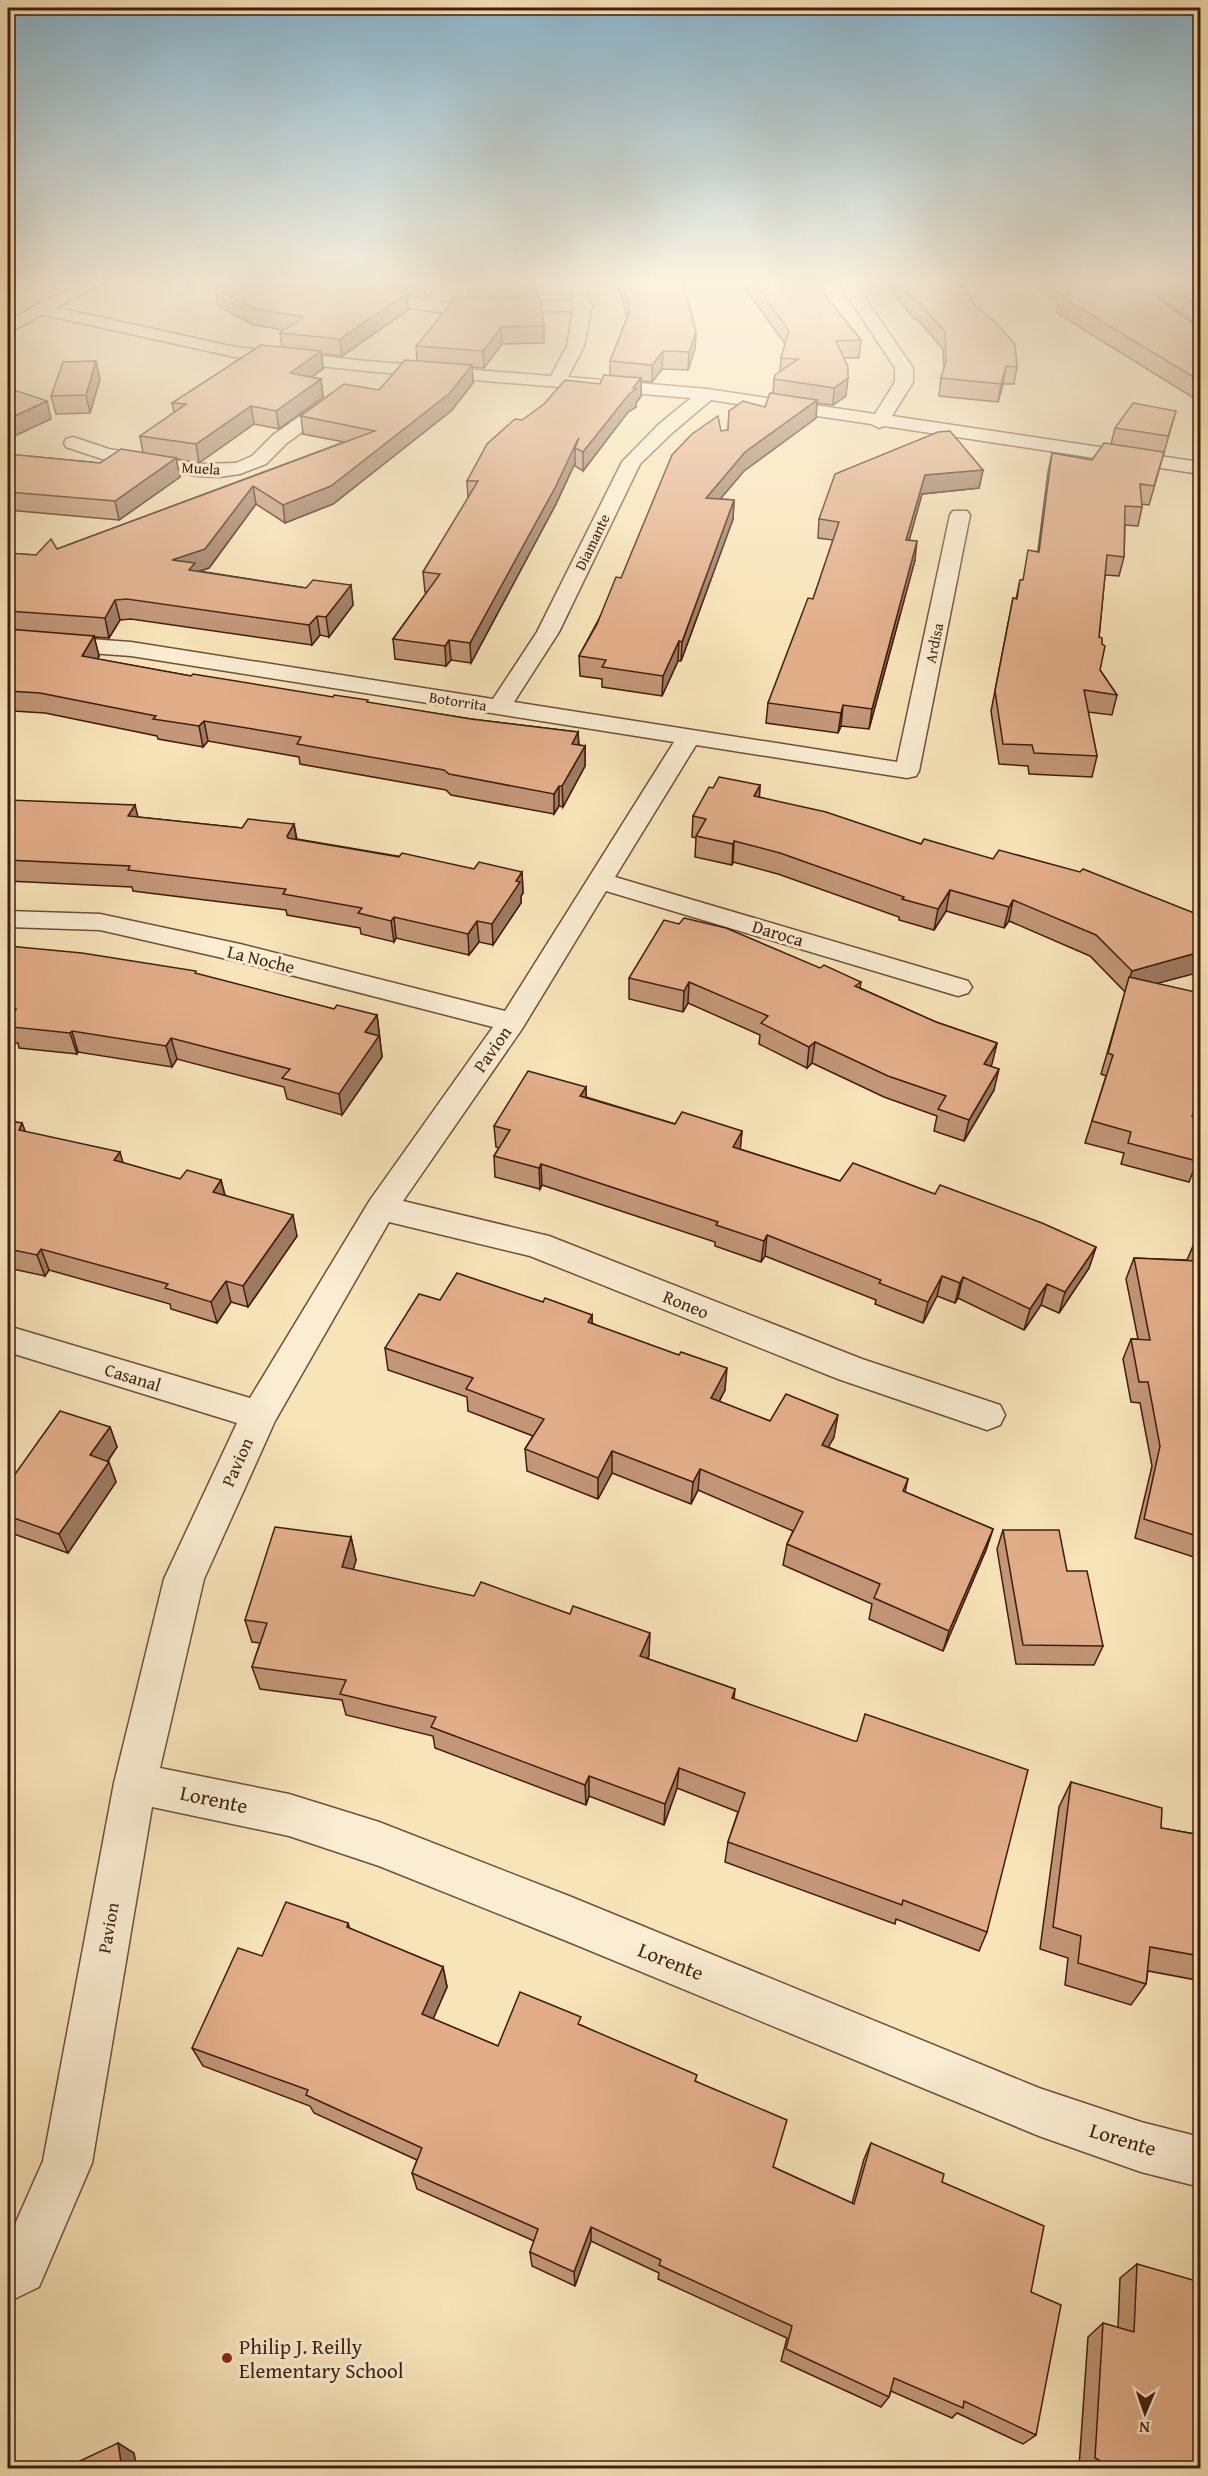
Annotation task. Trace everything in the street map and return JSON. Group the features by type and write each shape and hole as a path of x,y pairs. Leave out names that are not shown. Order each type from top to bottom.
{"street":[{"name":"Muela","path":"73,443 105,454 198,470 219,471 240,468 259,460 280,439 338,398"},
{"name":"Diamante","path":"499,708 548,632 632,462 665,429 703,398"},
{"path":"729,398 879,422 1200,468"},
{"path":"879,422 894,398"},
{"name":"Ardisa","path":"908,771 960,515"},
{"name":"Botorrita","path":"8,640 131,649 908,771"},
{"name":"Pavion","path":"8,2276 21,2269 67,2163 135,1782 184,1579 259,1415 381,1208 512,1022 689,736"},
{"name":"Daroca","path":"598,880 958,987"},
{"name":"La Noche","path":"8,919 100,922 240,953 512,1022"},
{"name":"Roneo","path":"381,1208 537,1245 850,1369 987,1415"},
{"name":"Casanal","path":"8,1339 259,1415"},
{"name":"Lorente","path":"135,1782 289,1815 379,1844 569,1919 1039,2112 1141,2146 1200,2162"}],"building":[{"path":"8,398 37,398 47,401 8,419"},
{"path":"180,398 295,398 276,411 251,406 196,444 140,436 186,404 172,403"},
{"path":"326,398 444,398 331,486 283,505 253,486 205,549 172,560 195,563 189,570 306,588 313,580 351,585 326,617 317,616 309,625 127,599 115,600 105,618 8,611 8,553 36,555 51,539 57,549 375,431 301,416"},
{"path":"550,398 626,398 583,452 575,448 579,438 577,441 556,486 470,643 449,640 445,646 393,639 440,574 423,572 478,481 467,481 487,444 515,419 522,420"},
{"path":"768,398 817,400 745,452 706,498 734,500 682,642 679,641 663,676 602,667 606,660 579,656 597,624 616,577 621,578 672,455 692,434 718,416 721,431 728,430 729,411 743,401 765,407"},
{"path":"1133,403 1176,411 1168,436 1115,428"},
{"path":"950,431 983,470 925,475 906,540 917,541 872,709 843,705 841,713 768,703 808,598 813,599 839,522 819,519 835,474 938,432"},
{"path":"1104,443 1164,452 1154,486 1140,484 1142,507 1125,506 1124,557 1107,555 1099,637 1102,638 1102,644 1105,646 1100,670 1117,695 1084,690 1097,756 1034,753 1032,745 1003,744 995,691 1013,598 1017,599 1020,580 1023,580 1028,550 1039,552 1052,453 1092,460"},
{"path":"121,449 176,458 115,501 8,492 8,454 100,463"},
{"path":"8,629 94,636 82,656 191,676 193,674 333,697 334,695 368,700 367,702 471,719 578,732 572,744 585,746 562,786 559,786 554,794 449,774 444,770 297,744 301,737 204,721 199,726 153,719 156,716 40,693 8,691"},
{"path":"719,777 760,785 754,796 826,812 921,844 924,839 993,859 999,850 1080,872 1083,869 1194,913 1200,911 1200,952 1132,971 1096,935 1013,900 1009,907 950,890 938,909 902,899 904,897 780,853 734,841 733,844 696,836 706,819 693,816 709,787 713,788"},
{"path":"8,800 135,805 128,816 242,828 248,819 294,824 288,838 399,857 402,853 474,869 479,862 522,872 516,881 520,882 492,924 477,921 468,934 394,917 391,921 358,913 362,908 283,894 286,889 128,870 130,866 8,860"},
{"path":"684,918 726,928 820,968 824,965 861,982 855,986 936,1022 997,1043 984,1064 999,1069 969,1120 938,1109 946,1096 888,1076 815,1042 809,1047 761,1023 768,1016 689,982 684,991 629,978 664,920 679,924"},
{"path":"8,946 82,953 196,971 195,973 334,1009 337,1005 377,1015 365,1032 379,1036 339,1094 282,1078 290,1069 171,1038 166,1046 72,1031 70,1033 12,1027 15,1023 8,1022 16,1009 8,1008"},
{"path":"1129,977 1200,993 1200,1099 1192,1116 1200,1118 1200,1148 1197,1161 1128,1143 1131,1132 1092,1121 1113,1055 1108,1053"},
{"path":"528,1071 586,1087 580,1096 675,1124 682,1112 742,1131 733,1147 840,1181 853,1163 935,1194 940,1185 1042,1223 1096,1247 1065,1292 1047,1284 1030,1309 963,1277 960,1283 942,1276 928,1302 879,1283 881,1280 767,1235 764,1241 716,1225 718,1222 541,1164 539,1168 494,1156 510,1130 494,1126"},
{"path":"8,1121 22,1123 19,1130 120,1152 114,1160 180,1179 187,1170 221,1180 213,1192 293,1215 243,1286 226,1281 211,1302 165,1288 168,1284 41,1249 37,1255 8,1249"},
{"path":"1193,1246 1200,1246 1200,1537 1144,1519 1160,1446 1148,1382 1139,1382 1131,1339 1150,1340 1134,1258 1196,1261"},
{"path":"457,1273 543,1302 545,1298 592,1315 588,1322 679,1355 681,1352 727,1368 711,1398 770,1421 786,1394 838,1415 822,1445 908,1479 903,1491 993,1529 949,1631 874,1598 880,1584 787,1544 803,1512 700,1469 693,1482 612,1451 598,1478 525,1449 544,1419 466,1389 473,1378 385,1348 419,1294 440,1300"},
{"path":"60,1411 110,1427 90,1455 109,1462 59,1534 8,1516 8,1484"},
{"path":"275,1527 351,1537 342,1567 474,1596 481,1582 570,1614 573,1606 650,1633 640,1656 735,1689 732,1698 854,1741 857,1741 865,1714 1028,1770 987,1932 903,1900 902,1905 728,1842 745,1793 679,1768 665,1804 589,1776 585,1785 431,1727 436,1717 340,1694 346,1680 252,1667 267,1623 245,1620"},
{"path":"1003,1530 1059,1530 1067,1571 1087,1571 1103,1646 1023,1645"},
{"path":"1071,1782 1162,1808 1161,1828 1200,1835 1200,1956 1150,1947 1146,1984 1078,1963 1081,1936 1053,1927"},
{"path":"286,1902 348,1923 347,1927 443,1967 422,2014 498,2046 520,1992 581,2017 578,2024 697,2075 695,2081 787,2120 773,2167 854,2204 871,2143 944,2174 942,2182 1044,2226 1031,2292 1061,2305 1036,2435 964,2401 963,2408 894,2378 889,2397 786,2349 792,2326 659,2265 661,2260 591,2227 574,2272 530,2252 538,2229 412,2173 422,2148 306,2095 308,2090 192,2048 238,1948 262,1956"},
{"path":"1137,2264 1200,2282 1200,2469 1099,2469 1099,2460 1095,2458 1103,2323 1134,2332"},
{"path":"118,2443 122,2469 63,2469"}],"place":[{"name":"Philip J. Reilly Elementary School","path":"227,2358"}]}
